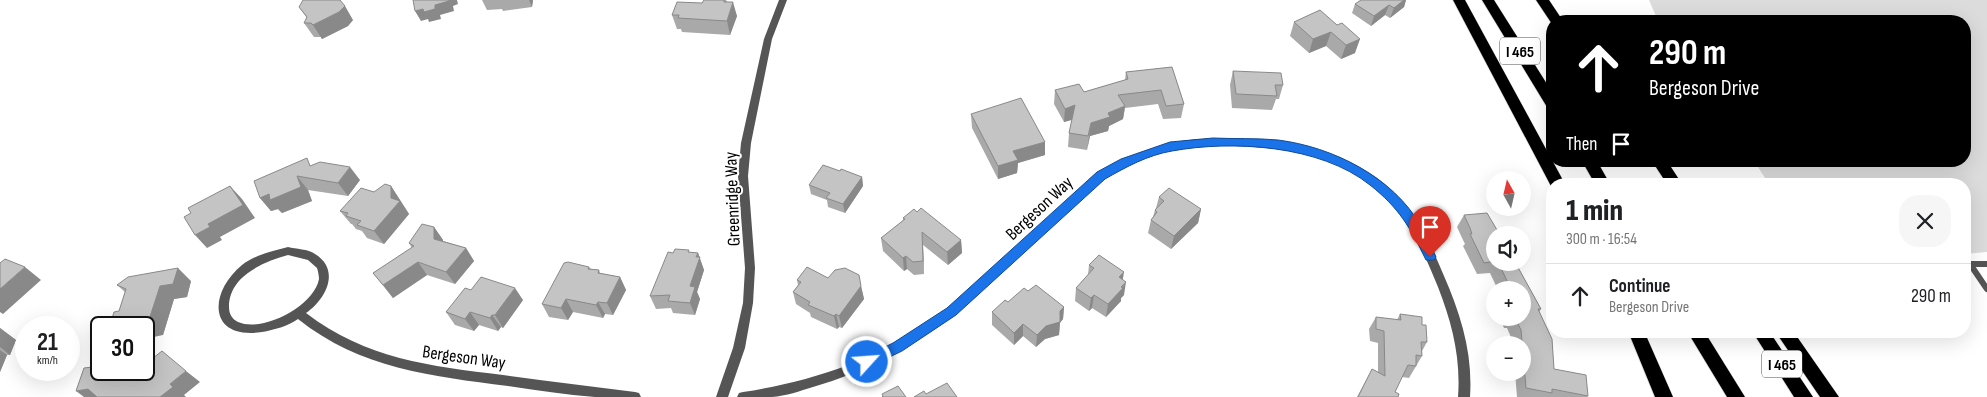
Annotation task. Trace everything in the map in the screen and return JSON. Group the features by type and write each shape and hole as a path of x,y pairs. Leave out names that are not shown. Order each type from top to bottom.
{"highway":[{"path":"1458,0 1546,162"},
{"name":"I 465","path":"1488,0 1546,93"},
{"name":"I 465","path":"1542,0 1553,15"},
{"path":"1549,167 1555,178"},
{"path":"1593,167 1599,178"},
{"path":"1654,167 1660,178"},
{"path":"1663,167 1671,178"},
{"path":"1639,338 1664,397"},
{"path":"1699,338 1736,397"},
{"name":"I 465","path":"1765,338 1804,397"},
{"path":"1788,338 1830,397"}],"street":[{"name":"Greenridge Way","path":"722,397 741,340 750,285 750,258 744,181 746,143 768,39 783,0"},
{"name":"Bergeson Way","path":"742,397 776,392 816,381 867,362 898,347 952,311 1101,176 1124,162 1157,150 1184,144 1221,142 1286,146 1328,157 1361,173 1384,190 1404,211 1419,232 1450,303 1460,334 1464,359 1464,397"},
{"path":"288,251 298,252 311,255 318,260 323,269 324,277 319,294 300,314 266,329 250,330 236,326 228,320 223,309 223,302 229,286 247,267 272,254 288,251"},
{"name":"Bergeson Way","path":"300,314 322,330 350,346 371,355 413,367 635,397"}],"lane":[{"path":"1971,264 1987,264"},
{"path":"1971,268 1987,289"}],"shaded area":[{"path":"1649,0 1987,0 1987,252 1971,253 1971,178 1765,178 1758,167 1971,167 1971,15 1655,15"}],"building":[{"path":"303,0 340,0 345,6 339,12 313,25 311,23 304,23 307,17 299,7"},
{"path":"413,0 449,1 435,5 435,9 424,12 423,9 415,11"},
{"path":"704,0 733,2 727,21 678,18 679,15 672,15 677,2 702,3"},
{"path":"1361,0 1404,0 1394,8 1389,5 1374,16 1355,4"},
{"path":"1320,10 1337,25 1342,23 1360,39 1346,45 1331,32 1313,39 1294,22"},
{"path":"1172,67 1184,104 1166,106 1161,90 1118,95 1125,106 1108,113 1110,117 1091,123 1088,136 1069,133 1075,105 1065,109 1055,90 1079,84 1084,92 1128,79 1126,72"},
{"path":"1233,71 1281,73 1283,85 1275,85 1277,96 1236,94"},
{"path":"1021,98 1045,142 1013,151 1018,160 998,166 971,114"},
{"path":"307,158 310,166 320,162 350,167 338,183 297,176 301,187 270,200 269,194 260,198 254,181"},
{"path":"823,165 862,177 843,204 826,198 830,193 809,185"},
{"path":"385,184 391,186 391,198 400,201 374,231 357,225 361,221 346,216 348,213 340,211 361,188 374,192"},
{"path":"230,186 243,205 208,224 210,227 195,235 184,217 191,213 188,208"},
{"path":"1169,188 1201,209 1174,236 1151,220 1157,212 1155,210 1164,201 1159,197"},
{"path":"921,208 961,240 947,252 922,232 923,261 913,262 906,256 903,258 881,238 905,219 903,218 914,209 917,212"},
{"path":"1486,213 1486,216 1489,216 1495,226 1486,226 1486,263 1484,263 1470,234 1472,234 1464,215"},
{"path":"422,224 434,227 434,239 466,248 446,272 418,262 383,285 373,273 414,246 409,243"},
{"path":"675,249 689,250 688,252 698,253 696,257 700,257 690,286 695,287 690,303 668,301 670,295 650,296 668,252 673,253"},
{"path":"1099,255 1124,272 1119,277 1126,282 1108,304 1094,295 1091,298 1076,288 1094,268 1089,265"},
{"path":"5,259 25,267 0,289 0,263"},
{"path":"568,262 589,267 588,269 599,270 598,273 620,277 607,303 598,302 596,305 566,299 561,308 542,304 564,263"},
{"path":"807,267 828,278 835,270 845,268 859,275 861,286 839,316 836,314 834,316 808,305 810,302 793,292 801,282 797,280"},
{"path":"178,268 173,284 160,286 150,316 113,316 114,312 119,311 126,289 117,285 128,277"},
{"path":"1502,271 1520,271 1526,281 1507,281"},
{"path":"481,277 515,288 495,315 492,315 490,318 470,312 465,319 446,312 465,288 471,290"},
{"path":"1036,285 1064,307 1060,311 1060,322 1046,326 1037,335 1023,324 1014,333 992,312 1005,300 1008,302 1024,288 1028,291"},
{"path":"1531,291 1541,309 1538,309 1546,326 1546,338 1552,339 1554,369 1586,375 1588,396 1552,389 1552,393 1526,388 1525,381 1531,381 1531,336 1522,336 1519,326 1531,326"},
{"path":"1400,314 1422,317 1422,325 1426,325 1427,342 1421,342 1422,356 1416,355 1416,366 1408,365 1395,392 1399,394 1398,397 1358,397 1372,369 1385,376 1384,331 1376,329 1376,317 1401,320"},
{"path":"162,351 186,371 170,384 173,387 160,397 97,397 88,389 76,391 84,368 90,367 90,381 155,381 155,356"},
{"path":"947,383 957,397 914,397 924,391 926,394"},
{"path":"898,386 906,397 882,397 882,394"}],"route":[{"path":"867,362 910,340 952,311 1101,176 1124,162 1150,152 1184,144 1213,142 1277,144 1298,148 1343,163 1373,181 1390,195 1416,228 1424,241 1430,257"}]}
